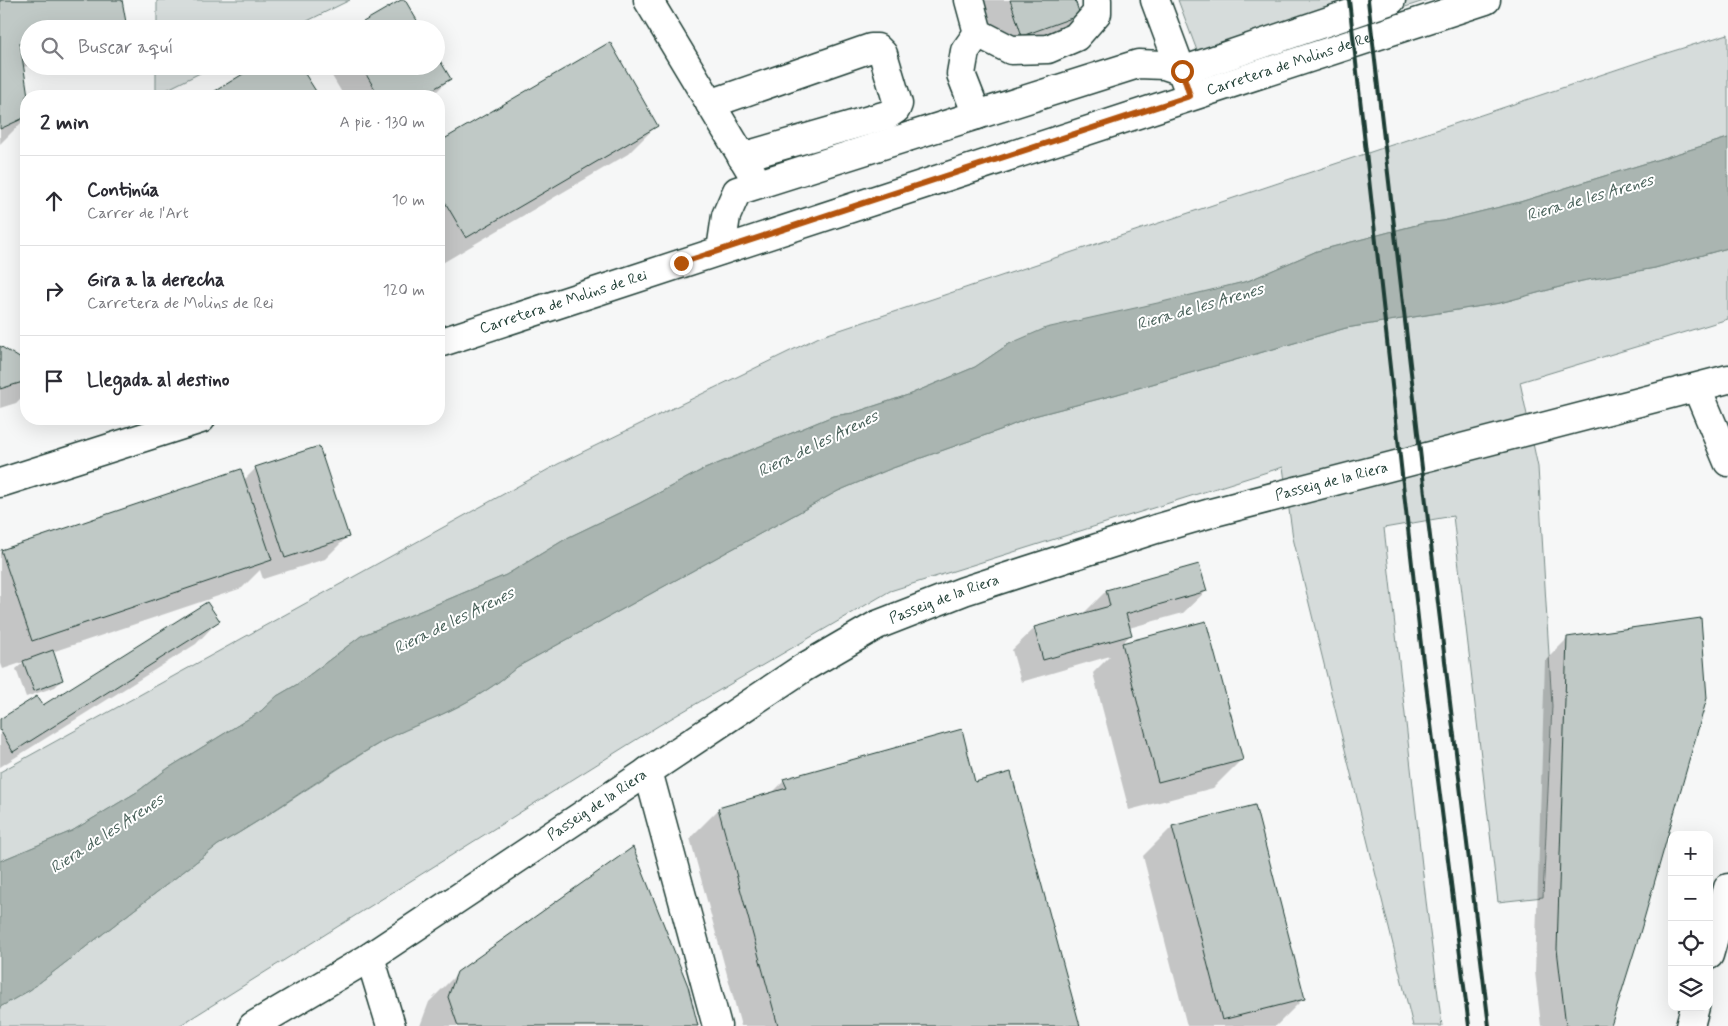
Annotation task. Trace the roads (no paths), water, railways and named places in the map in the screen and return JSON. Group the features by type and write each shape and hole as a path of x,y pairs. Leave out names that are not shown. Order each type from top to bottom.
{"street":[{"path":"648,0 759,185"},
{"path":"969,0 978,33 1011,50 1048,49 1076,37 1097,13 1097,0"},
{"path":"1155,0 1186,83"},
{"name":"Carretera de Molins de Rei","path":"445,341 721,250 1186,83 1391,0"},
{"name":"Carretera de Molins de Rei","path":"1186,83 1486,0"},
{"path":"977,115 961,74 965,51 978,33"},
{"path":"710,104 871,48 877,48 883,54 898,104 896,109 886,115 742,157"},
{"path":"721,250 726,216 737,191 1138,64 1164,65 1186,83"},
{"name":"Passeig de la Riera","path":"252,1026 370,957 802,668 877,625 964,591 1211,513 1728,379"},
{"path":"1697,388 1728,462"},
{"path":"0,483 182,425"},
{"path":"648,771 718,1026"},
{"path":"1713,941 1728,888"},
{"path":"370,957 391,1026"},
{"path":"1690,1026 1694,1011"}],"water":[{"name":"Riera de les Arenes","path":"1728,138 1728,248 1655,268 1582,281 1500,303 1346,328 1114,395 1034,416 890,469 838,491 517,667 494,685 468,701 396,734 358,756 218,845 30,990 0,1007 0,861 72,831 137,792 167,769 261,711 277,696 296,685 361,636 506,575 569,537 640,503 700,471 833,416 853,413 908,395 975,367 1009,344 1046,328 1248,281 1317,251 1424,223 1443,221 1520,202"}],"railway":[{"path":"1349,0 1421,645 1469,1026"},
{"path":"1368,0 1489,1026"}]}
